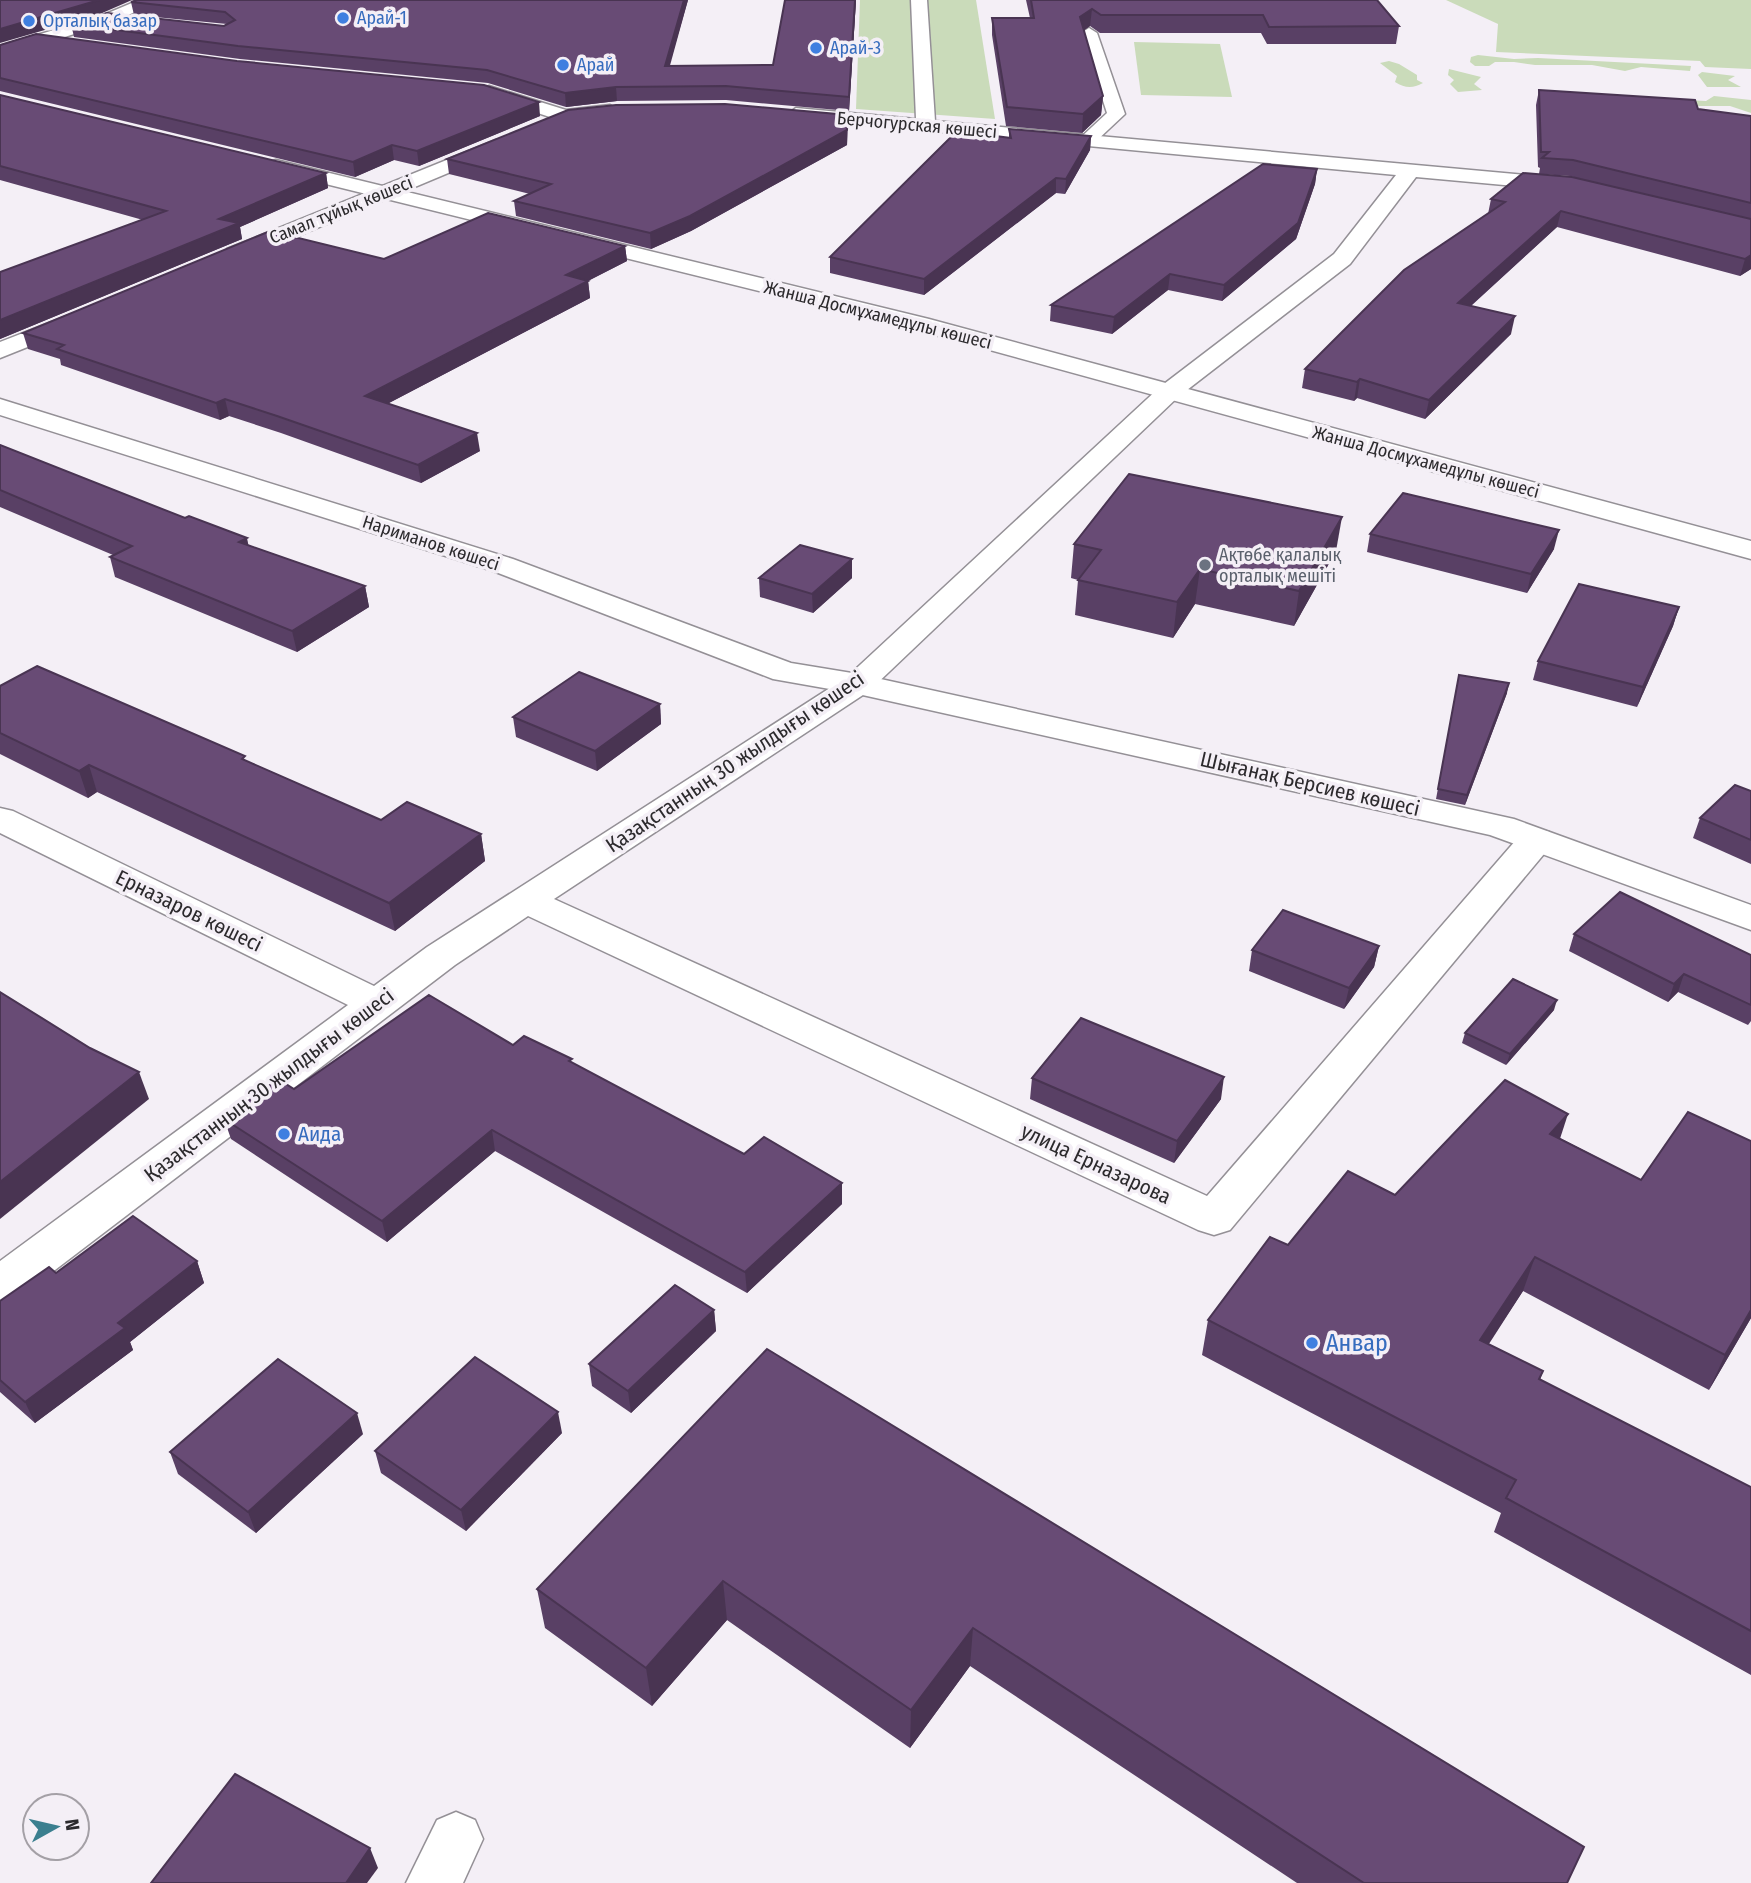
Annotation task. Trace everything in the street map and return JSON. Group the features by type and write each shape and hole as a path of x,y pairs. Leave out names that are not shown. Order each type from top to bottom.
{"street":[{"path":"0,52 107,19 153,0"},
{"path":"919,0 926,125"},
{"path":"41,40 76,45"},
{"path":"475,89 488,90 565,116"},
{"path":"541,126 565,116 630,110"},
{"name":"Берчогурская көшесі","path":"779,113 1569,185 1594,191"},
{"name":"Самал тұйық көшесі","path":"218,261 517,136"},
{"name":"Жанша Досмұхамедұлы көшесі","path":"252,160 921,324 1751,551"},
{"name":"Қазақстанның 30 жылдығы көшесі","path":"0,1286 442,956 858,684 1169,392 1342,259 1410,170"},
{"path":"0,351 90,314"},
{"name":"Нариманов көшесі","path":"0,407 503,565 784,672 858,684"},
{"name":"Шығанақ Берсиев көшесі","path":"858,684 1474,821 1536,840 1751,918"},
{"name":"Ерназаров көшесі","path":"0,819 378,1004"},
{"name":"улица Ерназарова","path":"526,901 1214,1218 1536,840"}],"lane":[{"path":"107,19 135,23"},
{"path":"1087,140 1116,114 1089,33"}],"green space":[{"path":"860,0 976,0 995,119 856,109"},
{"path":"1446,0 1751,0 1751,69 1705,67 1700,61 1496,52 1498,24"},
{"path":"1134,42 1220,44 1232,97 1141,95"},
{"path":"1478,55 1514,59 1691,66 1690,71 1641,67 1625,71 1592,65 1535,65 1514,62 1475,66 1470,62 1471,57"},
{"path":"1389,61 1417,75 1417,80 1423,83 1409,87 1395,82 1397,76 1380,63"},
{"path":"1449,69 1481,77 1474,84 1482,90 1458,92 1450,84 1454,80 1448,75"},
{"path":"1702,72 1735,76 1728,80 1741,87 1707,87 1698,75"},
{"path":"1714,96 1751,100 1751,113 1730,106 1681,106 1645,98 1706,101"}],"building":[{"name":"Орталық базар","path":"0,0 99,0 0,29"},
{"name":"Арай","path":"684,0 665,66 773,65 785,0 855,0 849,97 726,86 616,87 565,93 487,70 238,46 71,24 107,13 224,26 235,20 225,12 131,2"},
{"path":"1031,0 1377,0 1399,26 1269,27 1263,15 1101,15 1092,9 1080,17 1103,96 1083,114 1007,107 992,18 1034,18"},
{"path":"36,34 237,61 484,85 539,102 417,151 392,145 353,162 0,78 0,45"},
{"path":"1539,90 1695,100 1698,109 1751,116 1751,203 1573,160 1542,158 1549,152 1541,152"},
{"path":"0,95 326,173 219,219 239,223 0,320 0,272 166,211 0,166"},
{"path":"725,104 848,115 847,130 690,216 650,233 514,201 551,184 447,159 568,110 616,105"},
{"path":"1009,129 1091,136 1066,179 1056,178 924,279 830,257 957,131 1011,138"},
{"path":"1263,164 1317,169 1298,223 1224,285 1170,274 1114,317 1051,305"},
{"path":"1523,173 1572,177 1751,219 1751,255 1745,259 1561,211 1458,303 1515,316 1429,400 1360,379 1357,382 1305,369 1404,270 1505,202 1491,199"},
{"path":"488,213 625,246 566,275 588,281 365,396 477,433 418,465 225,399 216,403 57,349 64,345 23,333 270,231 384,259"},
{"path":"0,445 185,518 189,516 247,538 239,542 365,586 292,631 110,557 132,546 0,490"},
{"name":"Ақтөбе қалалық орталық мешіті","path":"1129,474 1342,517 1299,591 1200,569 1177,602 1078,580 1101,550 1074,544"},
{"path":"1403,493 1559,530 1531,574 1370,534"},
{"path":"800,545 852,559 812,594 759,578"},
{"path":"1579,584 1679,607 1643,687 1538,661"},
{"path":"37,666 245,756 242,759 381,820 407,802 481,834 389,903 89,765 79,771 0,733 0,686"},
{"path":"579,672 660,704 595,751 513,717"},
{"path":"1459,675 1509,683 1467,795 1438,789"},
{"path":"1735,785 1751,791 1751,840 1700,818"},
{"path":"1620,892 1751,955 1751,1005 1684,974 1674,984 1574,934"},
{"path":"1283,910 1379,946 1349,988 1252,950"},
{"path":"1513,979 1557,1000 1510,1054 1465,1033"},
{"path":"0,992 90,1048 139,1072 0,1182"},
{"path":"429,995 513,1045 524,1036 572,1059 569,1061 744,1154 764,1137 842,1183 745,1272 492,1130 382,1221 224,1119 278,1079 294,1089"},
{"path":"1081,1018 1224,1077 1177,1141 1032,1078"},
{"path":"1505,1080 1568,1114 1550,1134 1641,1180 1688,1112 1751,1141 1751,1310 1725,1355 1535,1257 1480,1340 1543,1371 1539,1379 1751,1487 1751,1631 1506,1498 1516,1480 1208,1320 1270,1237 1288,1245 1348,1171 1395,1195"},
{"path":"133,1216 197,1261 118,1323 125,1328 25,1402 0,1380 0,1301 49,1267 56,1273"},
{"path":"675,1285 714,1310 628,1391 589,1364"},
{"path":"767,1349 1584,1847 1567,1883 1364,1883 973,1628 911,1710 723,1581 646,1668 537,1589"},
{"path":"475,1357 558,1412 461,1510 375,1451"},
{"path":"278,1359 357,1413 248,1512 170,1452"},
{"path":"235,1774 370,1848 346,1883 151,1883"}],"place":[{"name":"Арай-1","path":"343,18"},
{"name":"Орталық базар","path":"29,21"},
{"name":"Арай-3","path":"816,48"},
{"name":"Арай","path":"563,65"},
{"name":"Ақтөбе қалалық орталық мешіті","path":"1205,565"},
{"name":"Аида","path":"284,1134"},
{"name":"Анвар","path":"1312,1343"}]}
